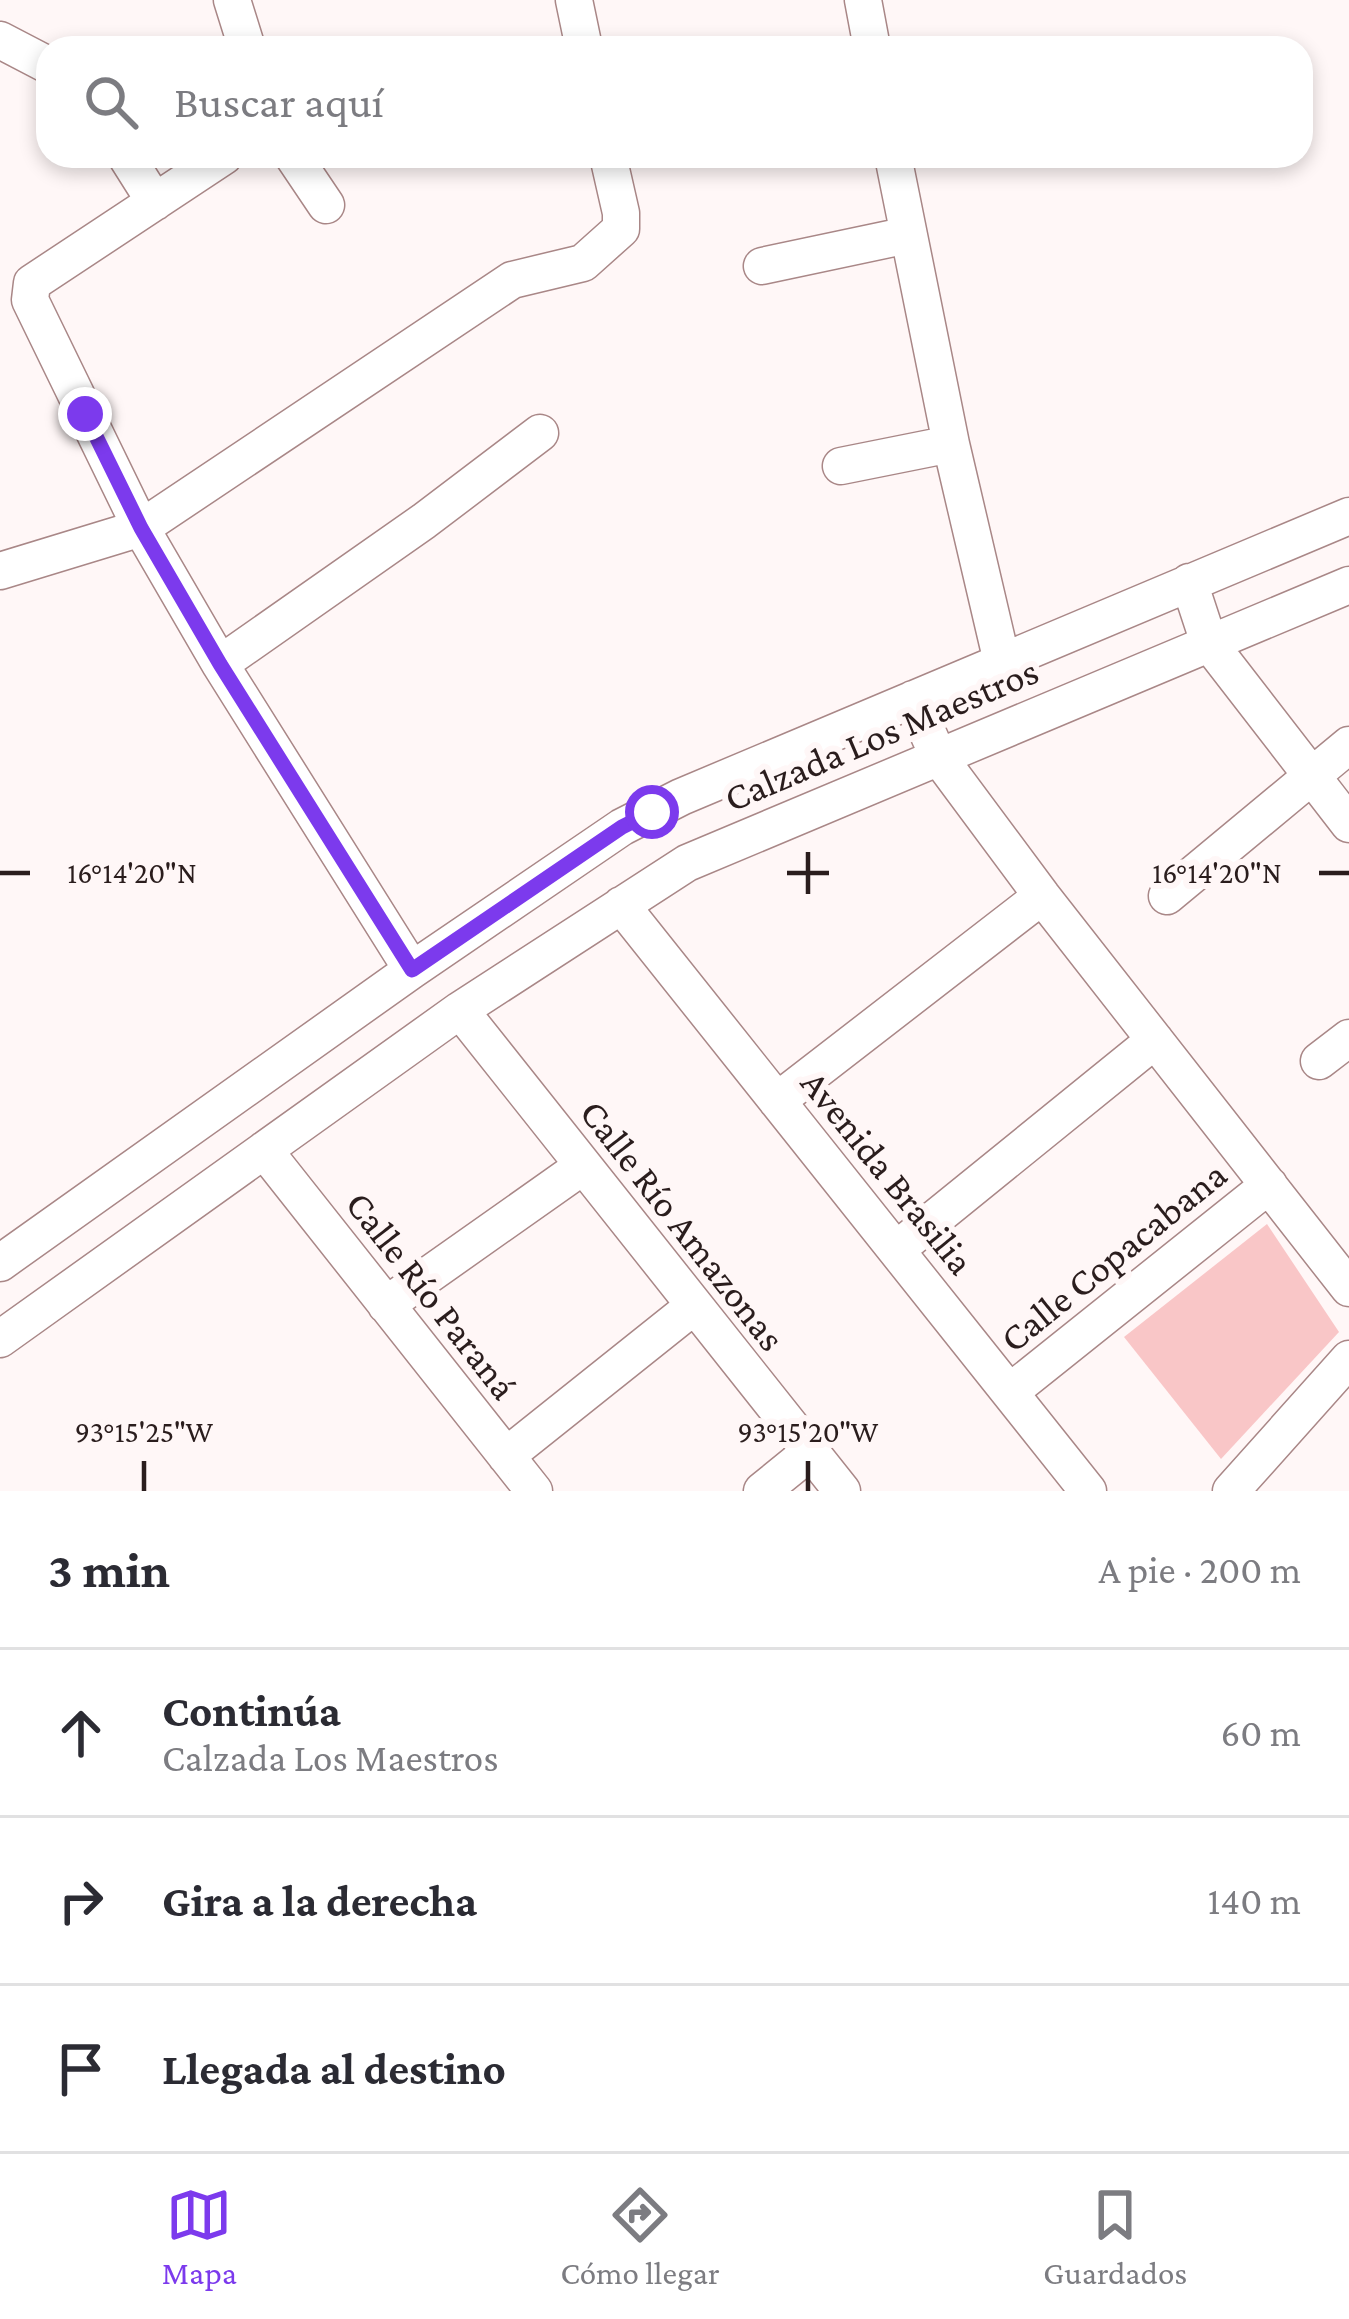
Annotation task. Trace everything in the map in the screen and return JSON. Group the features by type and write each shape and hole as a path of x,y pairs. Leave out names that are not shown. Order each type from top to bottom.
{"street":[{"path":"232,0 244,36"},
{"path":"574,0 582,36"},
{"path":"863,0 870,36"},
{"path":"0,40 36,59"},
{"path":"133,168 154,202"},
{"path":"206,168 32,283 29,291 141,528 220,664 412,970"},
{"path":"301,168 326,205"},
{"path":"0,571 141,528 512,280 583,263 621,229 610,168"},
{"path":"895,168 951,444 1002,662"},
{"path":"762,266 908,235"},
{"path":"220,664 540,433"},
{"path":"841,466 951,444"},
{"name":"Calzada Los Maestros","path":"0,1264 412,970 622,827 681,796 1349,516"},
{"path":"1190,582 1208,643 1349,824"},
{"name":"Calzada Los Maestros","path":"0,1340 460,1010 621,905 726,844 1349,585"},
{"path":"913,699 938,756 1349,1288"},
{"path":"1167,896 1349,746"},
{"path":"777,1101 1042,896"},
{"name":"Avenida Brasilia","path":"621,905 1088,1491"},
{"name":"Calle Río Amazonas","path":"460,1010 842,1491"},
{"path":"1319,1061 1349,1038"},
{"path":"896,1250 1154,1040"},
{"name":"Calle Río Paraná","path":"264,1150 534,1491"},
{"path":"386,1305 583,1166"},
{"name":"Calle Copacabana","path":"1010,1392 1269,1185"},
{"path":"506,1456 694,1306"},
{"path":"1231,1491 1349,1359"},
{"path":"762,1491 810,1452"}],"shaded area":[{"path":"1267,1224 1339,1332 1221,1459 1124,1337"}],"route":[{"path":"85,414 141,528 220,664 412,970 622,827 652,812"}]}
